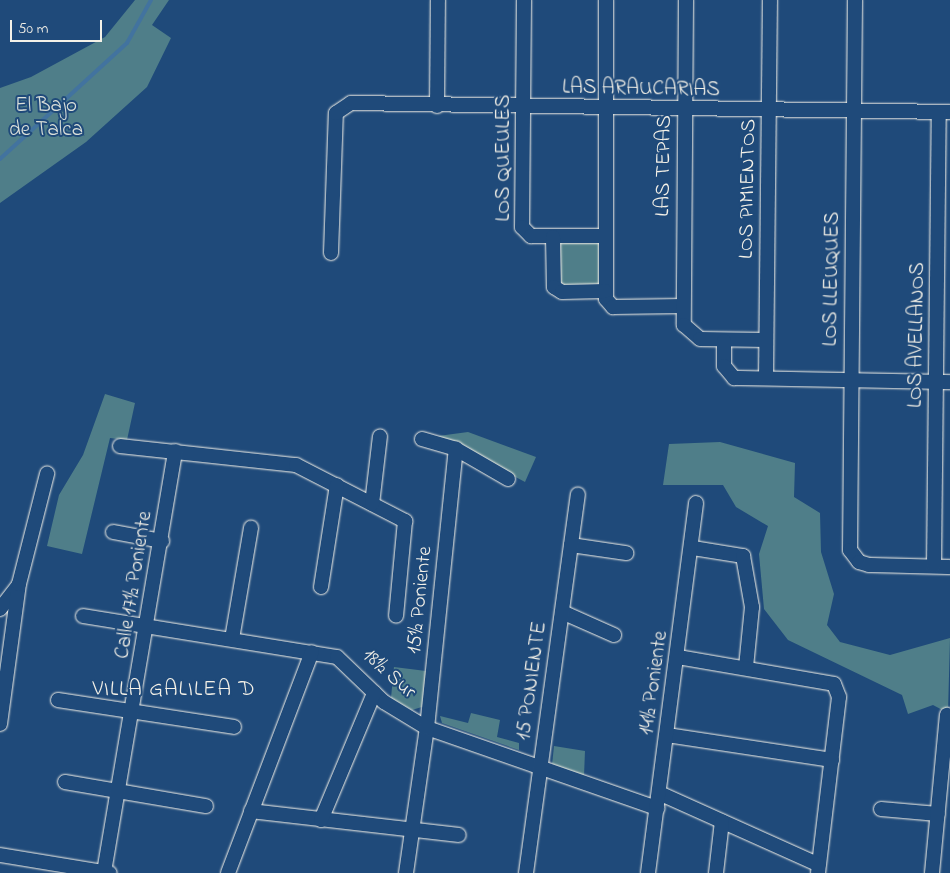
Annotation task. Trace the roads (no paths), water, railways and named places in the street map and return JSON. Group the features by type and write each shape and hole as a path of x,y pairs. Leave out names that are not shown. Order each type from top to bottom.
{"street":[{"path":"437,106 438,0"},
{"name":"LOS QUEULES","path":"524,0 524,107 520,221 527,235 553,237 606,236"},
{"path":"606,0 608,108 607,298"},
{"name":"LAS TEPAS","path":"686,0 683,306 688,332 700,339 724,341"},
{"name":"LOS PIMIENTOS","path":"766,378 770,0"},
{"name":"LOS LLEUQUES","path":"855,0 849,540 854,558 869,565 934,566"},
{"name":"LAS ARAUCARIAS","path":"331,253 336,113 342,106 945,113"},
{"name":"LOS AVELLANOS","path":"934,566 943,381 945,113"},
{"path":"553,237 554,287 562,292 683,306"},
{"path":"766,340 724,341 728,375 766,378 943,381"},
{"path":"372,504 380,436"},
{"path":"422,439 456,449 508,479"},
{"path":"120,446 296,465 405,521 396,616"},
{"name":"15½ Poniente","path":"406,873 427,728 456,449"},
{"name":"Calle 17½ Poniente","path":"100,872 119,791 176,451"},
{"path":"0,724 19,584 47,474"},
{"path":"321,587 337,485"},
{"name":"15 PONIENTE","path":"526,873 578,495"},
{"name":"14½ Poniente","path":"648,873 693,548 696,503"},
{"path":"232,639 251,528"},
{"path":"113,532 162,541"},
{"path":"571,545 626,553"},
{"path":"693,548 743,556 752,607 746,667"},
{"path":"934,566 950,566"},
{"path":"0,609 19,584"},
{"path":"562,612 614,635"},
{"name":"18½ Sur","path":"83,616 312,652 348,663 374,694 427,728 541,766 657,808"},
{"path":"228,873 312,652"},
{"path":"659,793 722,821 819,869 839,697 834,684 746,667 678,657"},
{"path":"321,820 374,694"},
{"path":"58,700 234,727"},
{"path":"932,873 947,715"},
{"path":"667,735 832,760"},
{"path":"65,782 206,806"},
{"path":"881,809 938,814"},
{"path":"251,811 458,835"},
{"path":"716,873 722,821"},
{"path":"0,855 100,872"}],"waterway":[{"path":"0,159 127,43 151,0"}],"district":[{"name":"VILLA GALILEA D","path":"174,691"}],"park label":[{"name":"El Bajo de Talca","path":"46,118"}]}
